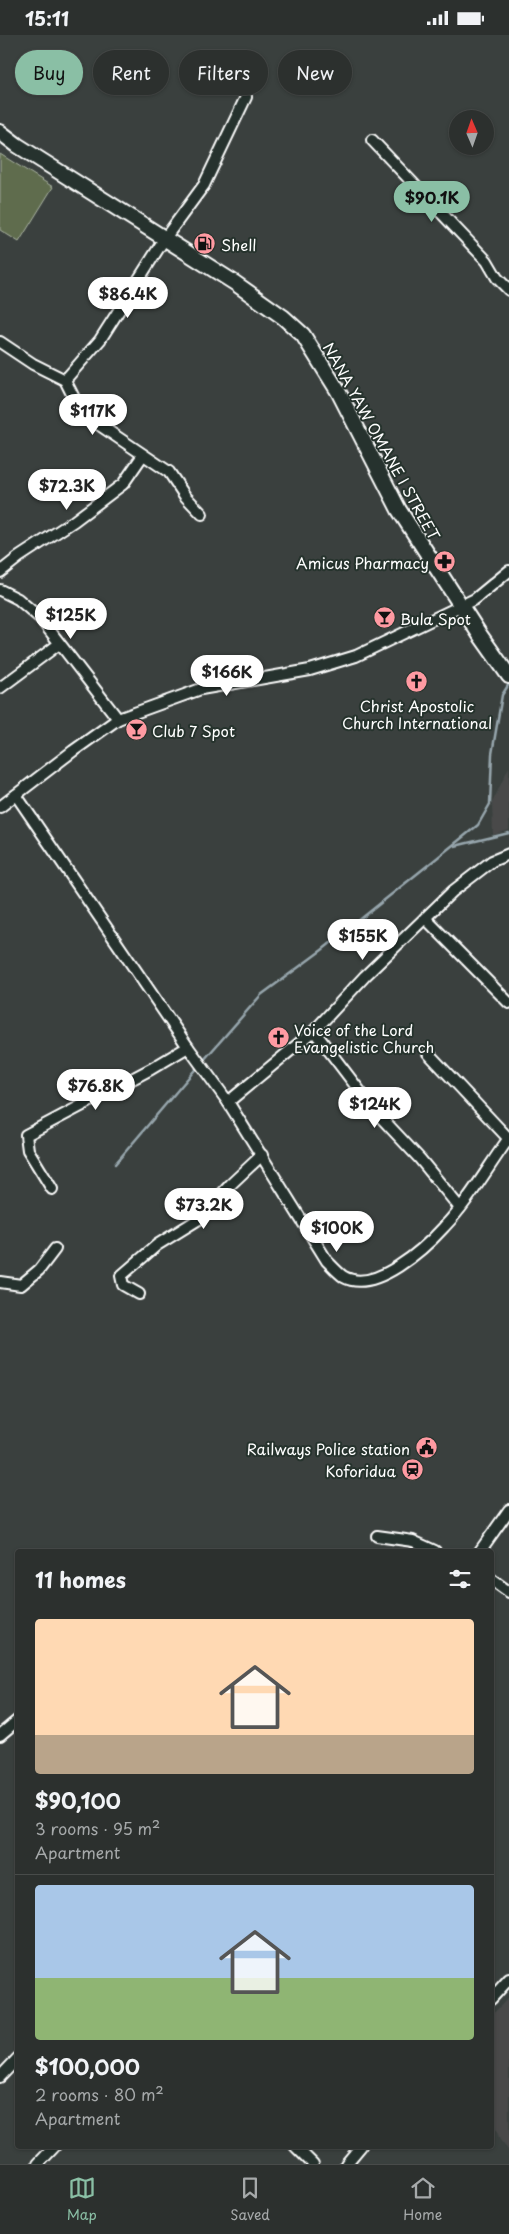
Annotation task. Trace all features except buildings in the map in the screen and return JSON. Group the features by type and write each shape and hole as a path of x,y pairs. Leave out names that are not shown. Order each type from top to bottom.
{"main road":[{"name":"NANA YAW OMANE I STREET","path":"0,131 17,145 235,283 283,317 303,335 338,391 399,510 461,606 506,671"}],"street":[{"path":"65,380 100,340 164,238 204,185 246,97"},
{"path":"372,139 487,261 497,278 509,290"},
{"path":"0,342 33,364 65,380 77,404 92,419 169,472 185,496 202,514"},
{"path":"0,572 19,557 74,521 123,484 143,455"},
{"path":"0,807 118,719 202,689 310,670 356,656 475,599 509,571"},
{"path":"0,590 18,599 40,618 118,719"},
{"path":"0,688 59,644"},
{"path":"16,795 188,1047 228,1102 327,1261 344,1277 360,1280 378,1278 414,1256 444,1227 460,1208 509,1138 428,1053"},
{"path":"228,1102 314,1031 365,976 461,885 492,861 509,854"},
{"path":"426,918 509,1003"},
{"path":"314,1031 375,1111 420,1159 460,1208"},
{"path":"52,1189 28,1150 26,1135 151,1069 188,1047"},
{"path":"139,1294 122,1285 121,1276 157,1245 198,1219 262,1155"},
{"path":"0,1282 21,1285 39,1270 55,1249"},
{"path":"481,1549 509,1510"},
{"path":"377,1536 413,1541 431,1549"},
{"path":"494,1581 509,1592"},
{"path":"0,1735 15,1722"},
{"path":"494,1996 509,1979"},
{"path":"0,2077 15,2061"},
{"path":"38,2164 52,2149"},
{"path":"298,2149 313,2164"},
{"path":"346,2164 358,2149"}],"shaded area":[{"path":"509,767 509,830 493,835 492,803"},
{"path":"509,1997 509,2151 500,2140 494,2125 494,2013"}],"green space":[{"path":"0,154 53,187 19,242 0,230"}],"waterway":[{"path":"203,1061 261,995 322,950 478,825 490,804 492,754 502,695 509,684"},
{"path":"455,846 509,833"},
{"path":"115,1164 199,1065"}],"place":[{"name":"Shell","path":"205,244"},
{"name":"Amicus Pharmacy","path":"445,562"},
{"name":"Bula Spot","path":"384,618"},
{"name":"Christ Apostolic Church International","path":"417,682"},
{"name":"Club 7 Spot","path":"136,730"},
{"name":"Voice of the Lord Evangelistic Church","path":"278,1038"},
{"name":"Railways Police station","path":"426,1448"},
{"name":"Koforidua","path":"412,1470"}]}
